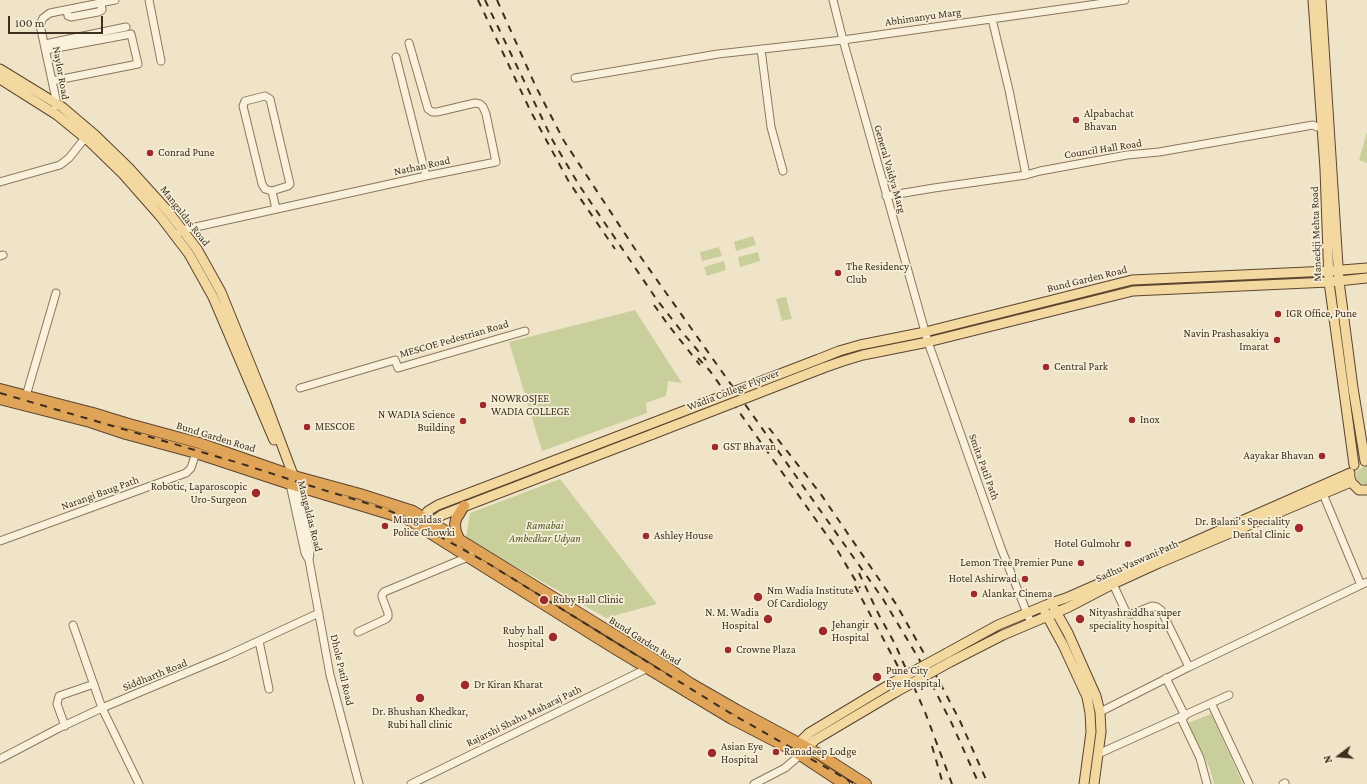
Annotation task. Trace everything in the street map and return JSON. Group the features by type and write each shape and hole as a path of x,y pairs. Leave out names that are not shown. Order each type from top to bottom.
{"highway":[{"name":"Bund Garden Road","path":"0,389 199,443 292,480"},
{"name":"Bund Garden Road","path":"0,400 90,422 126,434 196,452 292,480 409,520 420,521 648,668 732,719 800,749"},
{"path":"460,541 455,525 456,519 464,506"},
{"name":"Bund Garden Road","path":"430,528 460,541 470,553 652,658 690,683 800,749"},
{"path":"800,749 844,784"},
{"path":"800,749 866,784"}],"main road":[{"name":"Maneckji Mehta Road","path":"1313,0 1326,124"},
{"name":"Maneckji Mehta Road","path":"1321,0 1334,271 1339,281 1353,388 1366,461"},
{"name":"Mangaldas Road","path":"0,69 96,135 129,168 167,210 189,254 213,296 292,480"},
{"name":"Mangaldas Road","path":"0,79 55,108 122,174 160,216 179,233"},
{"name":"Bund Garden Road","path":"819,359 839,350 925,332 1132,280 1334,271 1367,268"},
{"name":"Maneckji Mehta Road","path":"1334,271 1329,282 1339,361 1347,405 1352,473"},
{"name":"Bund Garden Road","path":"823,368 843,360 928,342 1133,290 1329,282 1367,278"},
{"name":"Wadia College Flyover","path":"420,521 428,511 438,505 819,359"},
{"name":"Wadia College Flyover","path":"464,506 823,368"},
{"path":"800,749 896,692 998,625 1066,598 1352,473 1359,462 1366,461"},
{"path":"1352,473 1357,488 1367,490"},
{"name":"Sadhu Vaswani Path","path":"950,657 1047,617 1113,584 1323,494 1352,473"},
{"path":"430,528 435,520 442,514 464,506"},
{"path":"1051,603 1068,633 1096,696 1100,712 1101,732 1094,784"},
{"path":"1042,607 1063,645 1087,697 1091,732 1084,784"},
{"path":"800,749 809,733 892,683 950,657"}],"street":[{"name":"Naylor Road","path":"55,108 52,81 40,25 43,18 50,13 115,0"},
{"path":"149,0 161,61"},
{"name":"General Vaidya Marg","path":"833,0 886,196 928,342"},
{"name":"Abhimanyu Marg","path":"574,78 718,54 843,40 1125,0"},
{"path":"992,19 1007,82 1026,175"},
{"path":"45,47 126,27"},
{"path":"45,47 131,34 138,64 52,81"},
{"name":"Nathan Road","path":"179,233 276,209 496,162 486,114 480,104 475,103 437,112 432,112 428,109 409,43"},
{"path":"761,49 771,127 783,172"},
{"path":"396,57 426,176"},
{"path":"265,96 270,99 290,184 272,191 265,189 262,184 243,106 245,101 265,96"},
{"name":"Council Hall Road","path":"886,196 1026,175 1040,170 1120,156 1159,152 1313,125 1317,127 1326,124"},
{"path":"0,182 60,165 70,158 85,138"},
{"path":"272,191 276,209"},
{"path":"26,396 56,293"},
{"name":"MESCOE Pedestrian Road","path":"300,388 395,360 398,368 525,331"},
{"name":"Smita Patil Path","path":"928,342 1031,623"},
{"name":"Narangi Baug Path","path":"0,542 186,473 191,468 196,452"},
{"name":"Mangaldas Road","path":"292,480 310,552 309,560"},
{"path":"1100,712 1166,678 1364,583 1323,494"},
{"path":"358,632 388,617 382,597 384,592 470,553"},
{"name":"Dhole Patil Road","path":"309,560 330,675 359,784"},
{"path":"1113,584 1126,612 1132,614 1152,606 1157,606 1161,610 1189,667"},
{"name":"Siddharth Road","path":"0,759 102,708 177,678 319,613"},
{"path":"73,625 102,708 139,784"},
{"path":"259,640 268,689"},
{"name":"Rajarshi Shahu Maharaj Path","path":"411,784 648,668"},
{"path":"1166,678 1200,758 1208,784"},
{"path":"65,726 57,704 59,696 94,684"},
{"path":"1098,754 1229,695"},
{"path":"1211,703 1249,784"},
{"path":"754,784 785,768 800,749"}],"green space":[{"path":"1367,132 1367,163 1359,160"},
{"path":"753,236 756,245 736,251 734,242"},
{"path":"719,247 722,256 702,261 700,252"},
{"path":"758,252 760,261 740,267 738,257"},
{"path":"724,261 726,270 707,276 704,267"},
{"path":"786,297 792,319 782,321 776,299"},
{"path":"635,310 682,383 668,381 666,396 646,403 647,413 542,451 509,342"},
{"path":"1363,467 1367,467 1367,485 1360,483 1356,478 1357,471"},
{"name":"Ramabai Ambedkar Udyan","path":"560,479 657,604 606,618 466,538 470,513"},
{"path":"1211,714 1243,784 1214,784 1210,769 1188,723"}],"railway":[{"path":"478,0 530,110 569,182 615,249"},
{"path":"485,0 553,141 579,185 657,300 706,360"},
{"path":"497,0 536,87 564,141 635,249 883,599 919,659 952,724 979,784"},
{"path":"654,305 700,365"},
{"path":"698,358 710,371 836,548 860,588"},
{"path":"0,393 239,463 382,508 405,517 489,564 730,713 855,784"},
{"path":"769,428 820,493 896,604 960,721 988,784"},
{"path":"859,573 895,644 925,712 952,784"},
{"path":"855,586 902,674"},
{"path":"932,746 943,784"}],"place":[{"name":"Alpabachat Bhavan","path":"1076,120"},
{"name":"Conrad Pune","path":"150,153"},
{"name":"The Residency Club","path":"838,273"},
{"name":"IGR Office, Pune","path":"1278,314"},
{"name":"Navin Prashasakiya Imarat","path":"1277,340"},
{"name":"Central Park","path":"1046,367"},
{"name":"NOWROSJEE WADIA COLLEGE","path":"483,405"},
{"name":"Inox","path":"1132,420"},
{"name":"N WADIA Science Building","path":"463,421"},
{"name":"MESCOE","path":"307,427"},
{"name":"GST Bhavan","path":"715,447"},
{"name":"Aayakar Bhavan","path":"1322,456"},
{"name":"Robotic, Laparoscopic Uro-Surgeon","path":"256,493"},
{"name":"Mangaldas Police Chowki","path":"385,526"},
{"name":"Dr. Balani's Speciality Dental Clinic","path":"1299,528"},
{"name":"Ashley House","path":"646,536"},
{"name":"Hotel Gulmohr","path":"1128,544"},
{"name":"Lemon Tree Premier Pune","path":"1081,563"},
{"name":"Hotel Ashirwad","path":"1025,579"},
{"name":"Alankar Cinema","path":"974,594"},
{"name":"Nm Wadia Institute Of Cardiology","path":"758,597"},
{"name":"Ruby Hall Clinic","path":"544,600"},
{"name":"N. M. Wadia Hospital","path":"768,619"},
{"name":"Nityashraddha super speciality hospital","path":"1080,619"},
{"name":"Jehangir Hospital","path":"823,631"},
{"name":"Ruby hall hospital","path":"553,637"},
{"name":"Crowne Plaza","path":"728,650"},
{"name":"Pune City Eye Hospital","path":"877,677"},
{"name":"Dr Kiran Kharat","path":"465,685"},
{"name":"Dr. Bhushan Khedkar, Rubi hall clinic","path":"420,698"},
{"name":"Ranadeep Lodge","path":"776,752"},
{"name":"Asian Eye Hospital","path":"712,753"}]}
